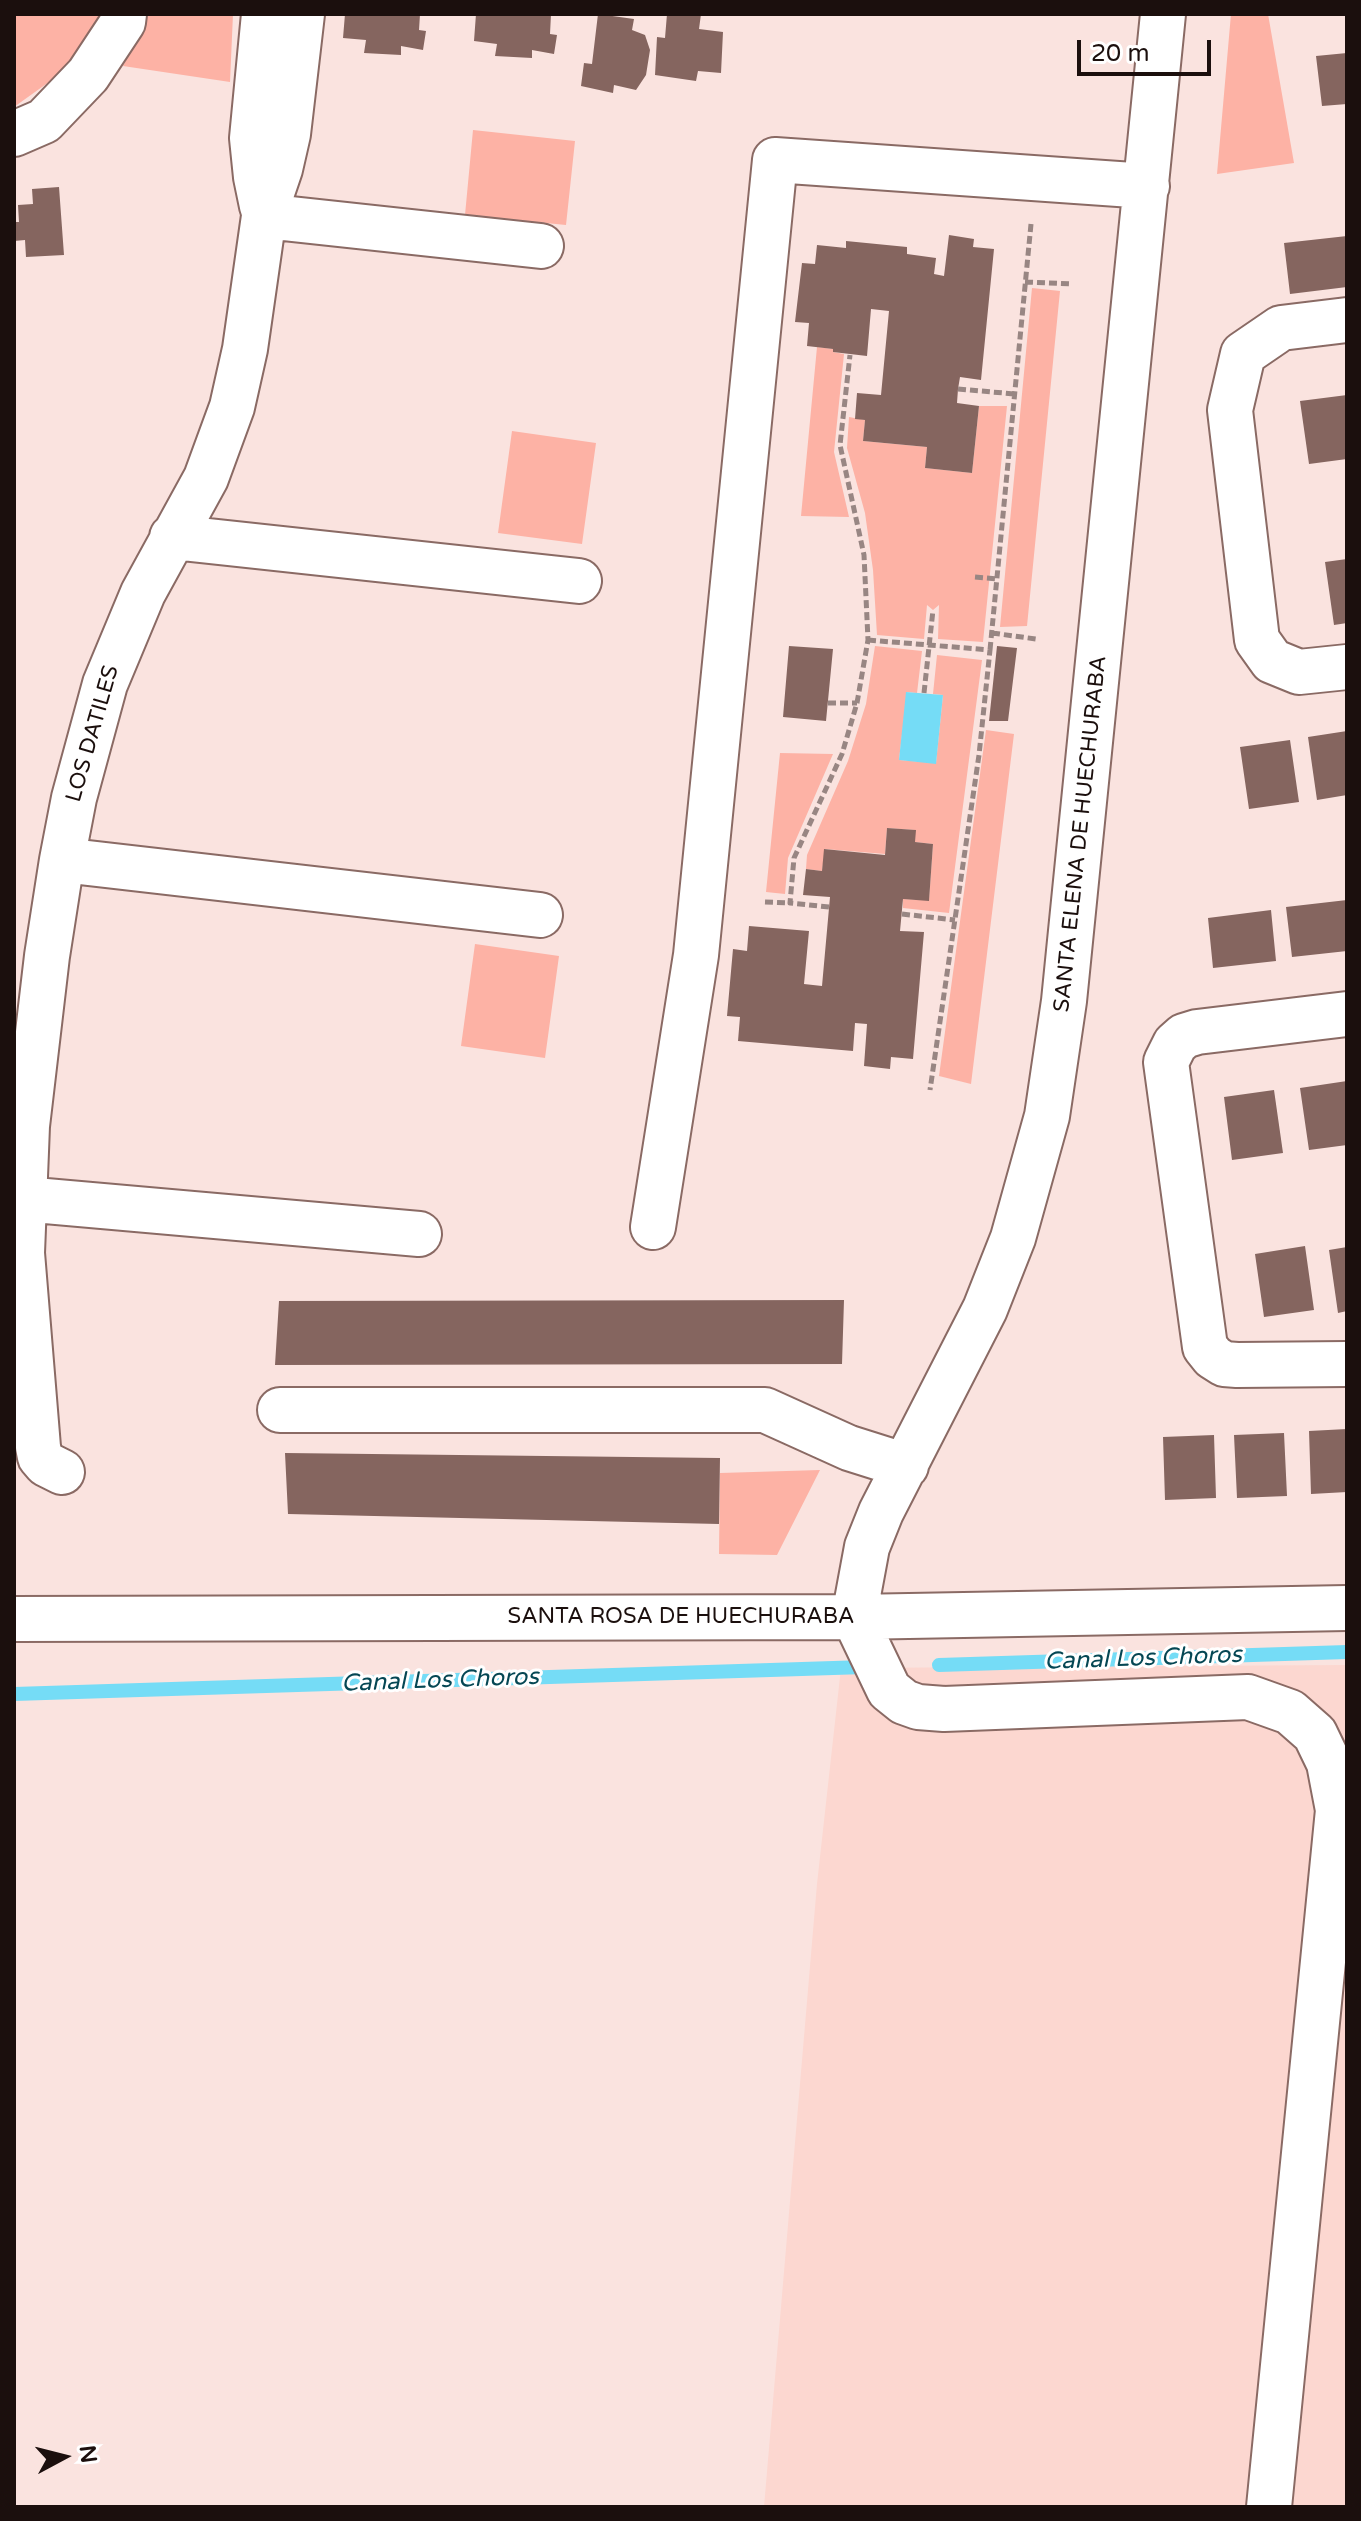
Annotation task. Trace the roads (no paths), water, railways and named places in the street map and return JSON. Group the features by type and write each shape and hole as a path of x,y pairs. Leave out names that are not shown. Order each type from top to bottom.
{"street":[{"path":"14,134 44,121 88,75 123,22 124,14"},
{"path":"264,14 252,138 264,216 541,246"},
{"name":"LOS DATILES","path":"62,1472 46,1464 40,1457 38,1447 25,1308 23,1199 35,1052 62,860 74,798 105,684 122,637 172,537 206,478 232,407 245,349 264,216 288,134 302,14"},
{"name":"SANTA ELENA DE HUECHURABA","path":"854,1617 867,1547 985,1309 1013,1238 1047,1116 1064,1001 1163,14"},
{"path":"653,1227 696,955 775,160 1147,186"},
{"path":"1347,320 1281,328 1243,354 1230,410 1257,640 1272,661 1299,672 1347,667"},
{"path":"172,537 579,581"},
{"path":"62,860 540,915"},
{"path":"1347,1014 1197,1032 1184,1036 1175,1044 1166,1062 1205,1347 1224,1364 1347,1364"},
{"path":"23,1199 419,1234"},
{"path":"280,1410 765,1410 849,1448 906,1466"},
{"name":"SANTA ROSA DE HUECHURABA","path":"14,1619 854,1617 1347,1608"},
{"path":"854,1617 889,1690 904,1702 918,1707 944,1709 1248,1697 1290,1712 1315,1734 1329,1763 1338,1810 1269,2507"}],"water":[{"path":"906,692 943,695 936,764 899,760"}],"waterway":[{"name":"Canal Los Choros","path":"939,1665 1347,1652"},
{"name":"Canal Los Choros","path":"14,1694 865,1667"}]}
